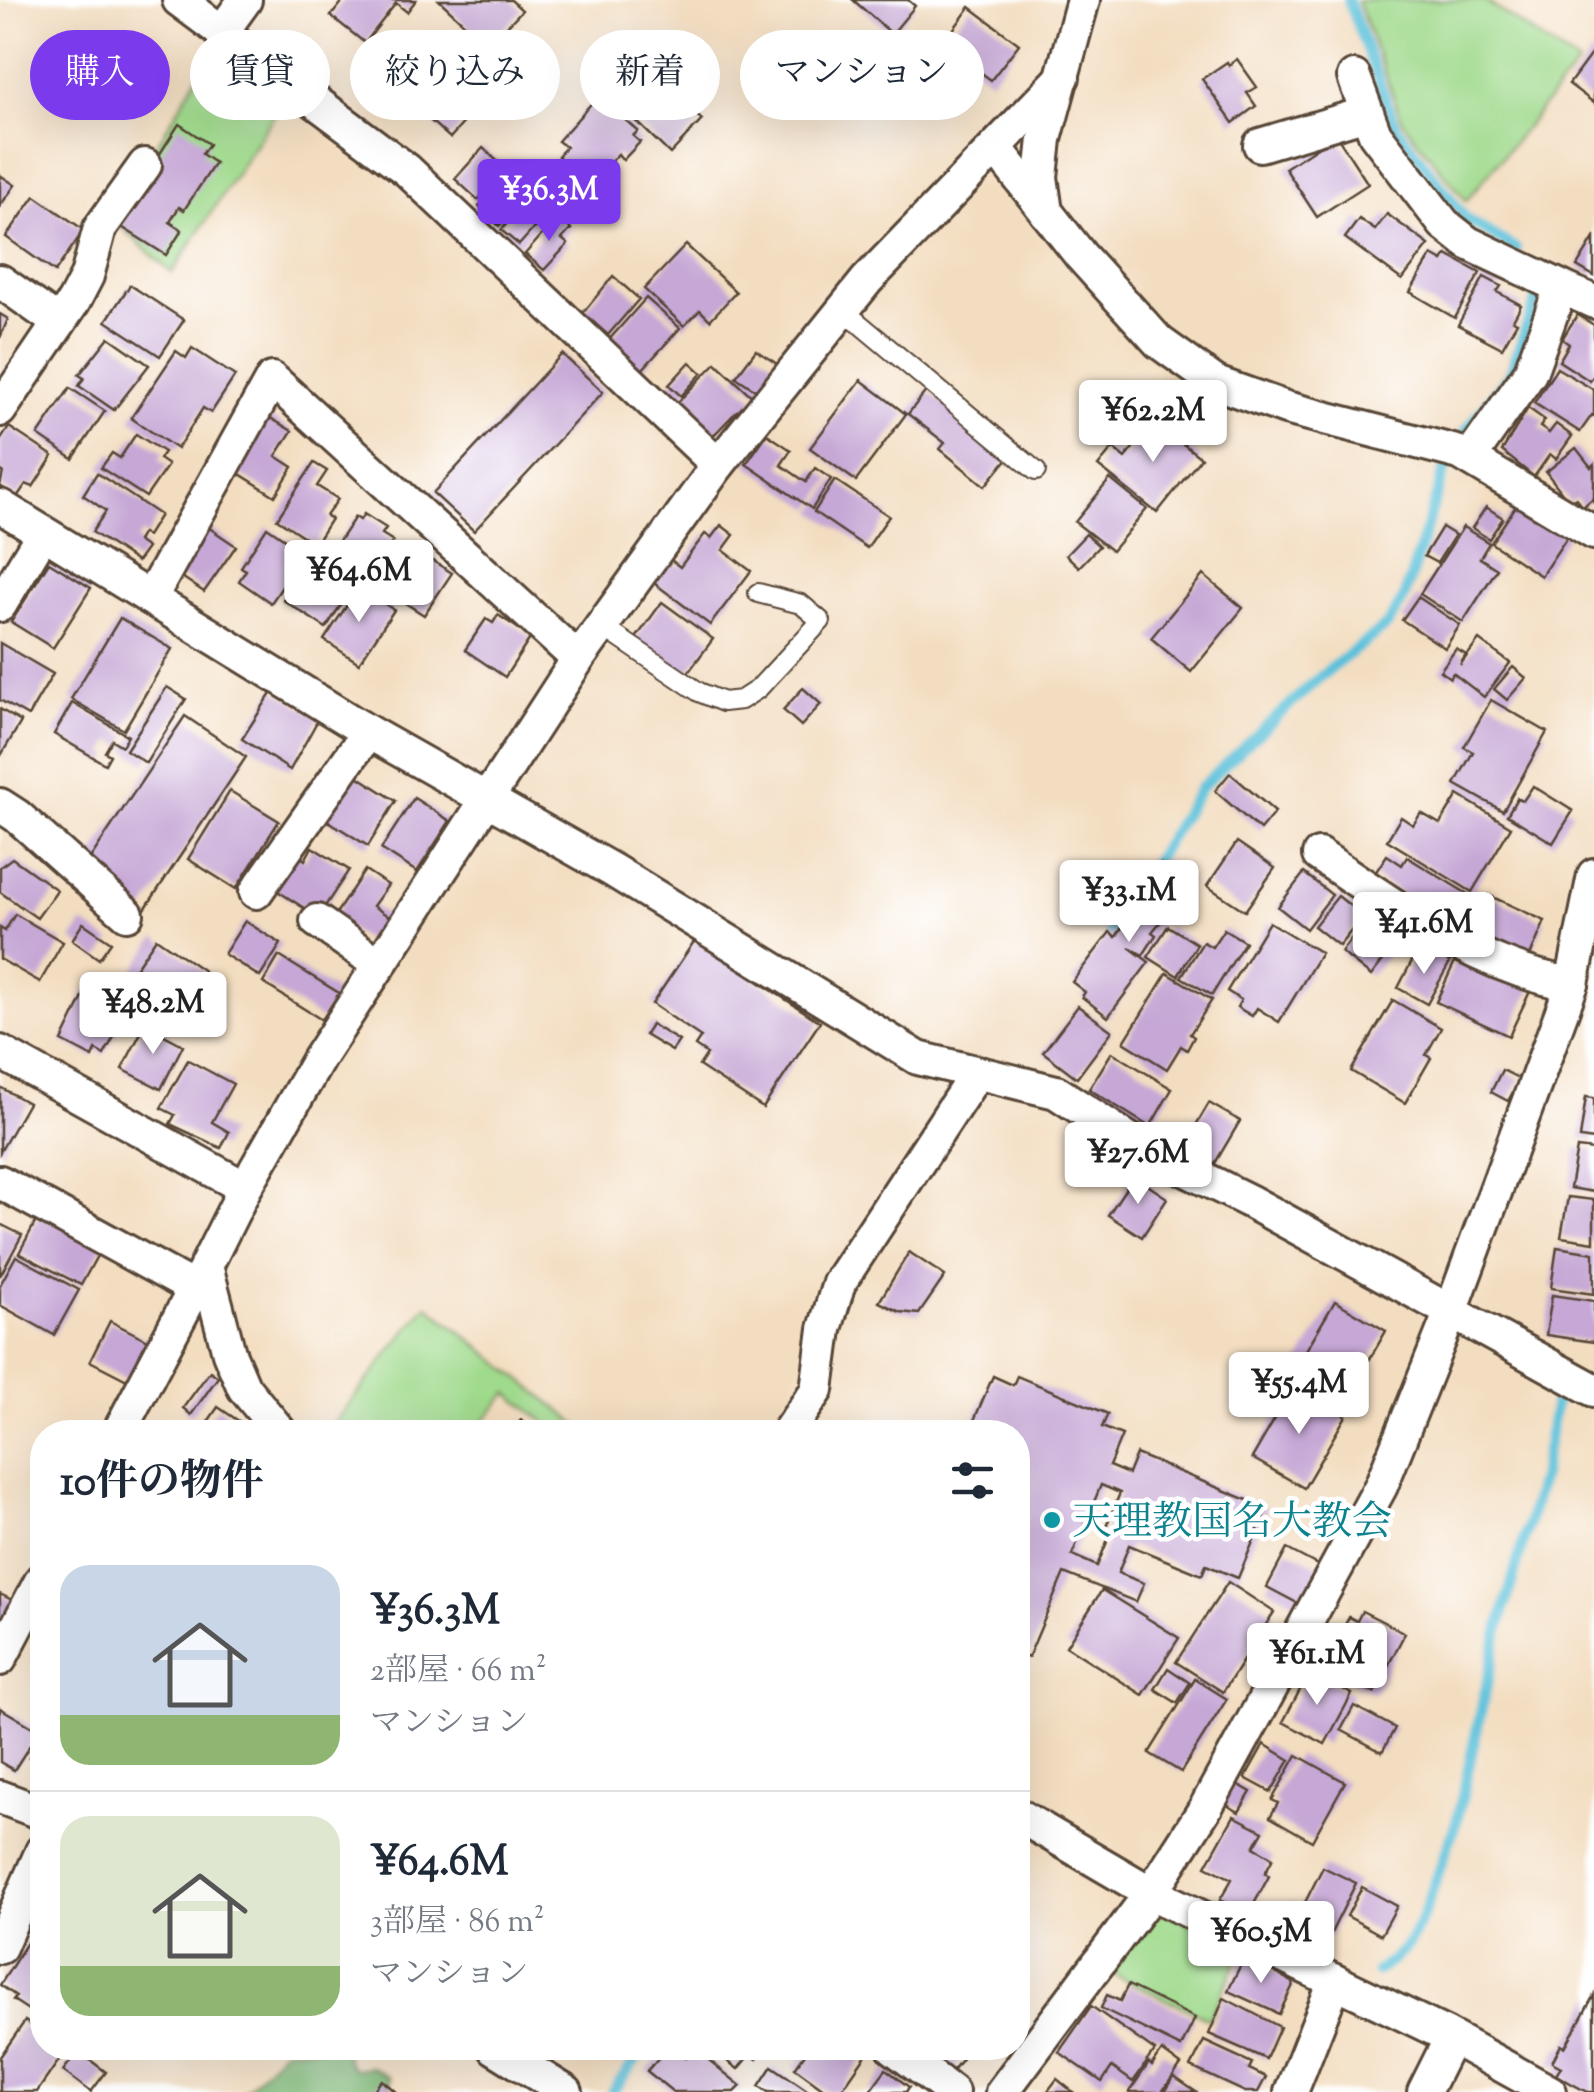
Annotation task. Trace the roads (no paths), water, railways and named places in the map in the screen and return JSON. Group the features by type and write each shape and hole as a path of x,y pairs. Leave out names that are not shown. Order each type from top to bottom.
{"street":[{"path":"179,0 218,30"},
{"path":"224,30 246,0"},
{"path":"1046,212 1040,176 1045,139 1083,0"},
{"path":"1354,76 1375,134 1444,224 1468,244 1594,302"},
{"path":"125,1420 245,1188 319,1058 578,660 718,465 867,280 1063,77"},
{"path":"330,113 407,170 718,465"},
{"path":"1260,145 1367,113"},
{"path":"996,148 1080,256 1159,342 1216,382 1286,408 1460,452 1594,533"},
{"path":"0,410 87,276 100,228 146,165"},
{"path":"0,281 58,323"},
{"path":"1470,458 1530,373 1562,287"},
{"path":"151,597 272,379 578,660"},
{"path":"0,506 368,732 489,798 918,1058 1056,1092 1142,1148 1594,1390"},
{"path":"0,604 43,533"},
{"path":"256,892 368,732"},
{"path":"0,805 126,914"},
{"path":"1318,855 1426,926 1532,977 1572,984"},
{"path":"1030,2055 1151,1893 1206,1807 1381,1486 1450,1314 1572,984 1594,875"},
{"path":"317,922 380,965"},
{"path":"0,1052 245,1188"},
{"path":"796,1420 817,1390 825,1329 839,1282 976,1074"},
{"path":"0,1182 201,1277 244,1388 270,1420"},
{"path":"0,1660 30,1601"},
{"path":"0,1797 30,1808"},
{"path":"1030,1822 1151,1893 1450,2038 1550,2092"},
{"path":"0,1946 30,1878"},
{"path":"1291,2092 1335,1981"},
{"path":"1424,2092 1450,2038"},
{"path":"514,2060 566,2092"},
{"path":"910,2060 952,2092"},
{"path":"1002,2092 1026,2060"}],"lane":[{"path":"843,310 1036,470"},
{"path":"603,628 699,692 723,702 741,700 758,689 821,620 801,604 758,592"}],"waterway":[{"path":"1348,0 1396,127 1466,219 1516,249"},
{"path":"1110,932 1201,787 1321,676 1387,625 1404,598 1444,472 1468,428 1510,373 1542,284"},
{"path":"1377,1971 1409,1943 1423,1916 1457,1820 1499,1629 1542,1474 1558,1388"},
{"path":"612,2092 636,2060"}],"place":[{"name":"天理教国名大教会","path":"1052,1520"}]}
